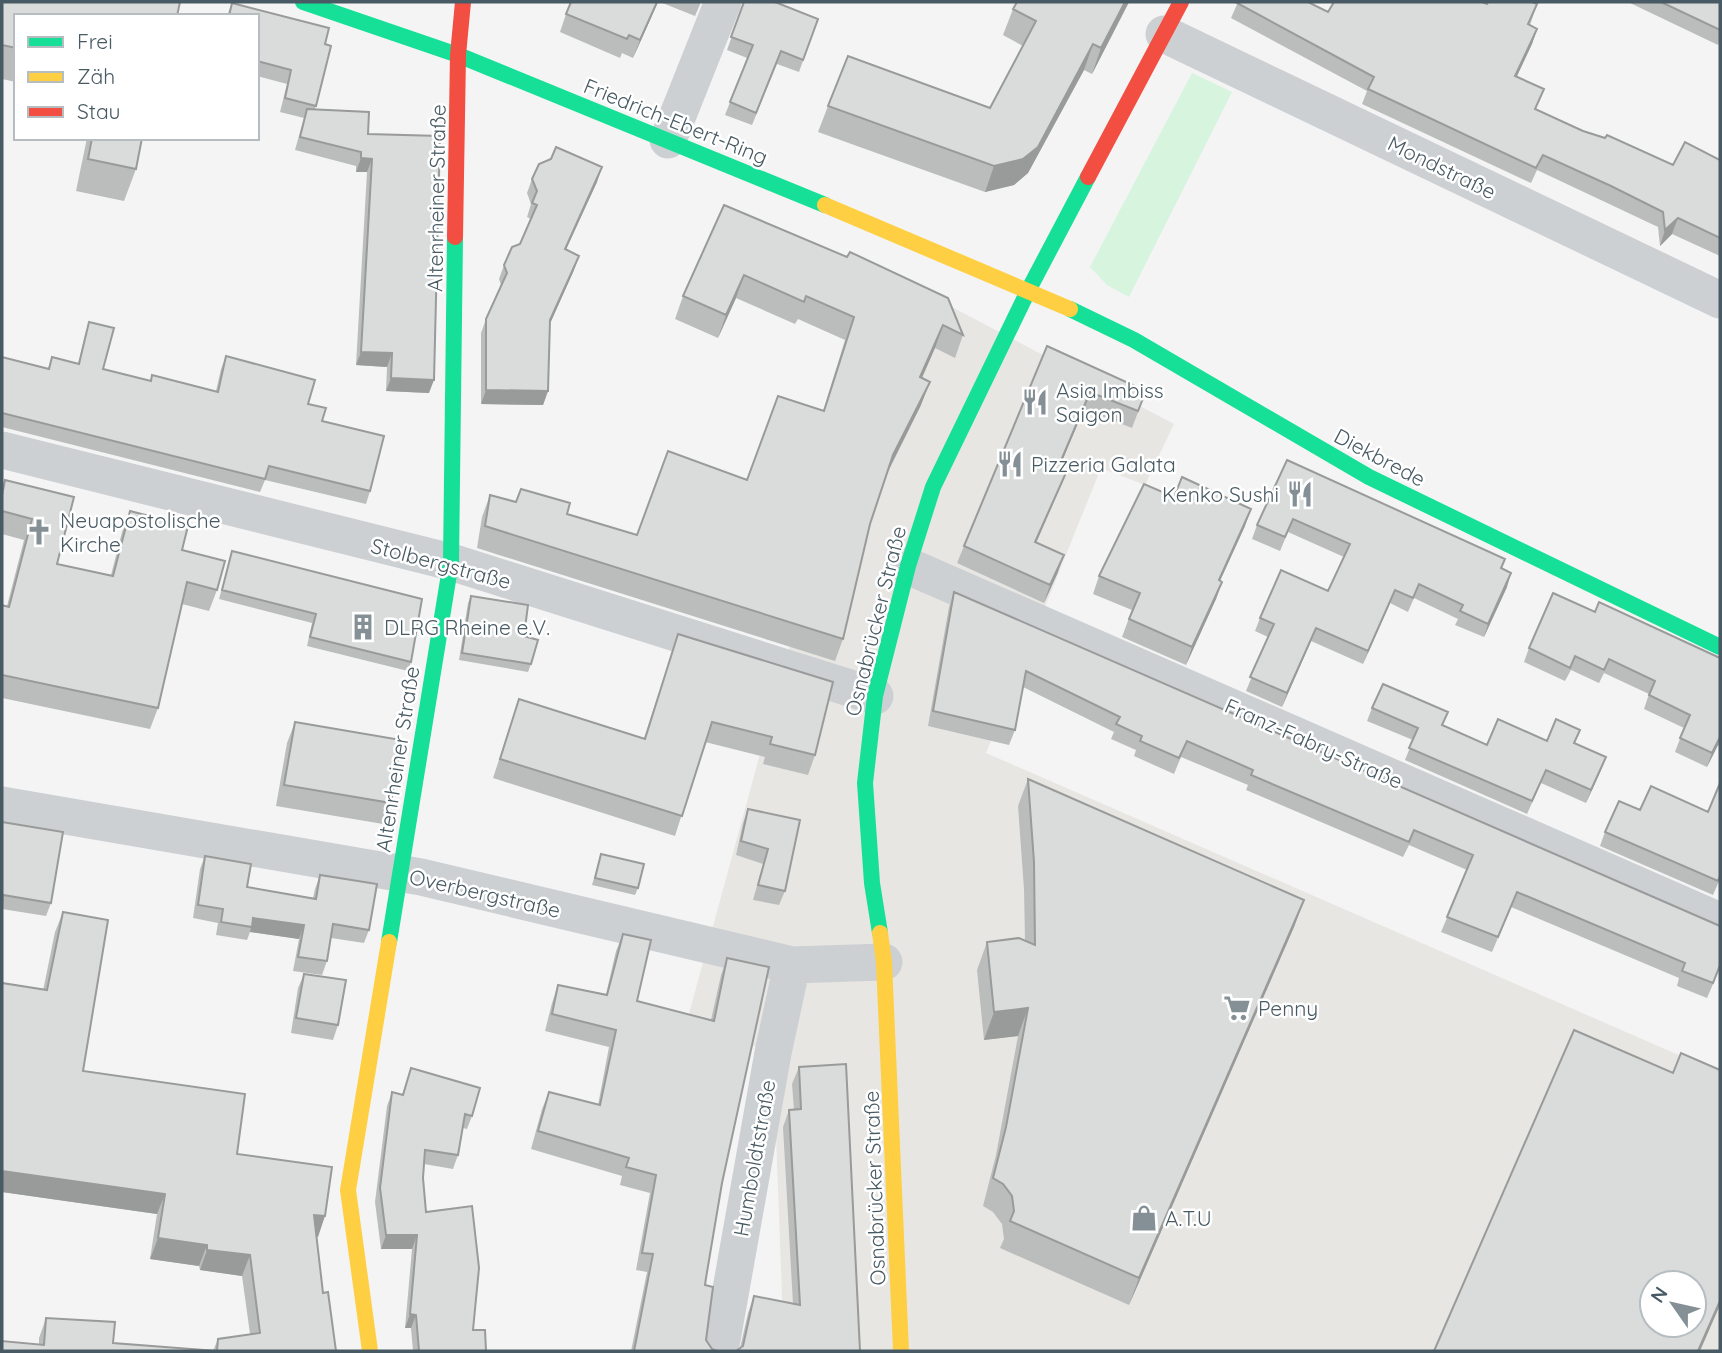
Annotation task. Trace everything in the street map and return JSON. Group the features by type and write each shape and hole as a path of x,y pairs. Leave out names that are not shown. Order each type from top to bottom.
{"street":[{"name":"Friedrich-Ebert-Ring","path":"303,2 458,55 1029,289"},
{"name":"Altenrheiner Straße","path":"370,1351 348,1189 451,562 458,55 463,2"},
{"path":"668,140 723,2"},
{"name":"Osnabrücker Straße","path":"901,1351 884,961 872,883 865,783 875,695 908,566 933,487 1029,289 1181,2"},
{"name":"Mondstraße","path":"1164,34 1720,300"},
{"name":"Diekbrede","path":"1029,289 1134,340 1369,477 1720,647"},
{"name":"Stolbergstraße","path":"2,450 451,562 875,695"},
{"name":"Franz-Fabry-Straße","path":"908,566 1720,921"},
{"name":"Overbergstraße","path":"2,805 400,873 792,965 884,961"},
{"name":"Humboldtstraße","path":"720,1351 772,1053 792,965"}],"shaded area":[{"path":"891,275 1174,424 1145,485 1101,468 986,753 1720,1073 1720,1351 784,1351 773,1053 687,1021"}],"green space":[{"path":"1192,73 1232,92 1129,297 1107,285 1090,267"}],"building":[{"path":"2,2 180,2 177,14 14,14 14,48 2,45"},
{"path":"571,2 657,2 640,40 629,35 627,39 566,14"},
{"path":"744,2 775,2 818,19 803,60 781,51 756,113 730,102 753,45 731,37"},
{"path":"1017,2 1125,2 1101,48 1093,44 1038,147 1023,159 994,166 828,106 848,56 990,108 1036,21 1013,9"},
{"path":"1238,2 1308,2 1328,12 1334,2 1537,4 1528,24 1537,29 1515,76 1544,89 1535,109 1583,131 1605,138 1607,135 1673,165 1685,142 1720,160 1720,238 1678,218 1665,230 1663,212 1611,186 1543,155 1536,168 1368,89 1374,77"},
{"path":"1661,2 1720,2 1720,30"},
{"path":"232,3 329,28 325,44 331,46 316,106 285,98 291,70 259,62 259,14 229,14"},
{"path":"307,109 369,112 368,134 440,136 434,380 391,378 392,353 361,352 372,159 361,158 361,152 300,137"},
{"path":"92,140 142,140 136,169 88,159"},
{"path":"556,147 602,167 565,249 579,256 550,320 548,391 486,390 486,319 507,273 504,265 512,247 520,244 537,205 532,203 537,191 532,179 539,164 551,159"},
{"path":"724,205 847,257 850,252 948,298 963,335 943,325 920,377 930,382 893,455 870,524 843,639 485,526 490,495 516,502 521,489 570,503 567,514 637,535 668,451 747,480 778,396 824,411 854,317 806,296 804,302 744,275 726,315 683,296"},
{"path":"89,322 114,328 103,369 151,381 152,375 218,392 226,356 315,380 308,404 326,408 322,421 384,436 370,491 269,466 265,479 2,413 2,357 49,369 52,357 79,364"},
{"path":"1047,346 1146,391 1138,411 1090,392 1060,463 1069,466 1035,542 1064,555 1050,585 964,546"},
{"path":"1287,460 1505,559 1501,568 1511,573 1488,624 1460,611 1463,605 1419,584 1413,598 1395,590 1368,651 1316,628 1287,693 1250,677 1274,624 1260,618 1281,570 1328,591 1350,544 1293,519 1285,537 1257,525"},
{"path":"1182,477 1251,509 1192,647 1129,619 1140,593 1099,576 1144,484 1174,497"},
{"path":"5,480 74,497 57,564 113,576 130,511 188,526 182,550 225,561 217,590 187,582 158,708 2,675 2,605 9,607 32,519 2,511"},
{"path":"232,551 422,599 411,662 310,637 316,614 222,590"},
{"path":"954,592 1720,926 1720,965 1713,983 1682,971 1685,963 1517,892 1498,937 1447,917 1473,855 1414,830 1409,842 1251,775 1253,770 1187,741 1179,758 1140,741 1142,736 1116,724 1120,717 1026,671 1015,730 933,711"},
{"path":"1553,593 1595,612 1599,602 1720,658 1720,737 1712,753 1680,738 1690,715 1649,695 1655,681 1609,659 1604,670 1575,656 1570,668 1529,648"},
{"path":"471,596 528,605 524,636 538,640 531,664 462,653"},
{"path":"678,634 833,682 815,755 770,744 772,737 712,722 682,816 500,759 519,699 645,739"},
{"path":"1383,684 1448,712 1442,725 1487,745 1498,719 1547,741 1556,719 1580,730 1574,743 1606,757 1591,790 1546,770 1532,801 1409,748 1418,728 1372,708"},
{"path":"295,722 401,740 391,803 284,785"},
{"path":"1028,779 1304,900 1139,1278 1010,1221 1014,1211 1012,1196 1003,1184 993,1178 1006,1127 1028,1008 994,1012 987,942 1019,938 1035,945 1034,862"},
{"path":"1720,783 1718,881 1605,832 1619,801 1640,810 1651,786 1708,812"},
{"path":"748,809 800,820 785,891 758,885 768,849 741,841"},
{"path":"2,822 63,832 51,903 3,895 2,904"},
{"path":"601,854 644,864 638,888 595,878"},
{"path":"205,856 251,864 247,887 316,899 320,875 377,884 369,930 333,924 327,961 298,957 304,925 253,918 252,927 221,922 223,909 198,905"},
{"path":"63,912 108,920 83,1071 245,1094 237,1154 332,1167 325,1216 314,1215 323,1293 328,1292 336,1351 217,1351 218,1339 260,1333 250,1255 207,1250 207,1245 158,1238 165,1194 2,1171 2,983 47,990"},
{"path":"623,934 651,940 637,1001 714,1021 727,958 769,967 722,1183 705,1285 713,1287 706,1340 712,1349 717,1351 634,1351 653,1254 642,1253 656,1175 626,1167 629,1158 538,1131 549,1092 600,1105 616,1030 552,1014 558,985 607,995"},
{"path":"304,974 346,980 338,1025 296,1018"},
{"path":"1574,1030 1673,1073 1681,1053 1720,1070 1720,1301 1708,1328 1708,1269 1638,1269 1638,1339 1703,1339 1698,1351 1434,1351"},
{"path":"846,1064 860,1351 736,1351 743,1346 754,1296 800,1305 789,1110 801,1109 799,1067"},
{"path":"411,1068 480,1088 472,1116 465,1114 458,1155 425,1150 423,1178 426,1212 472,1206 479,1268 473,1330 485,1330 486,1351 419,1351 416,1315 410,1314 417,1235 386,1235 380,1188 392,1092 403,1095"},
{"path":"46,1318 115,1322 113,1343 217,1351 2,1351 2,1341 44,1345"}],"traffic: fast":[{"path":"303,2 458,55 825,205"},
{"path":"880,933 872,883 865,783 875,696 908,566 933,487 1029,289 1088,177"},
{"path":"389,942 451,562 455,237"},
{"path":"1070,309 1134,340 1369,477 1720,647"}],"traffic: slow":[{"path":"825,205 1070,309"},
{"path":"880,933 884,962 901,1351"},
{"path":"370,1351 348,1190 389,942"}],"traffic: jam":[{"path":"455,237 458,55 463,2"},
{"path":"1088,177 1181,2"}],"place":[{"name":"Asia Imbiss Saigon","path":"1035,402"},
{"name":"Pizzeria Galata","path":"1010,464"},
{"name":"Kenko Sushi","path":"1300,494"},
{"name":"Neuapostolische Kirche","path":"39,532"},
{"name":"DLRG Rheine e.V.","path":"363,627"},
{"name":"Penny","path":"1237,1008"},
{"name":"A.T.U","path":"1144,1218"}]}
